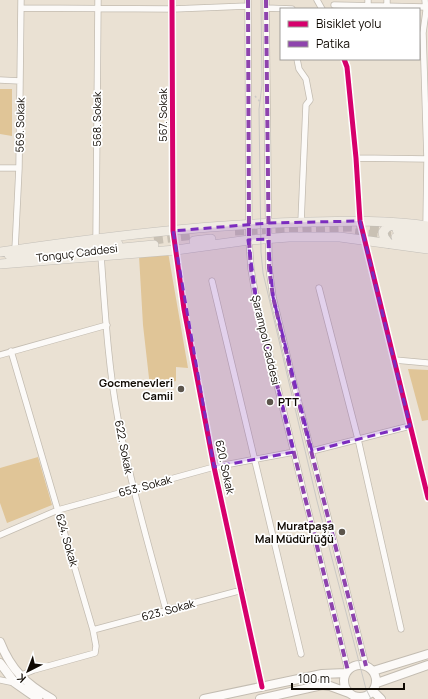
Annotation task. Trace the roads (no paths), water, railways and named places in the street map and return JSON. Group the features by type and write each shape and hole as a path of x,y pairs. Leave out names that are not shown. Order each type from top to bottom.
{"main road":[{"path":"0,252 96,239 173,231 268,223 360,221 428,249"},
{"path":"0,264 176,250 268,238 340,237 364,239 427,228"},
{"path":"194,238 235,234"},
{"path":"394,234 428,240"},
{"name":"Tonguç Caddesi","path":"0,255 25,255 154,242 0,264"},
{"path":"0,642 17,679 28,683 52,699"},
{"path":"204,699 322,674 347,672 355,666 360,665 370,669 428,654"},
{"path":"0,664 38,699"},
{"path":"260,699 322,685 330,686 354,696 364,697 373,691 377,683 428,665"},
{"path":"370,669 377,683"},
{"path":"347,672 344,684 354,696"},
{"path":"373,691 381,699"}],"street":[{"name":"569. Sokak","path":"16,250 20,168 21,0"},
{"name":"568. Sokak","path":"96,239 98,0"},
{"name":"567. Sokak","path":"172,0 173,231 176,250"},
{"name":"Şarampol Caddesi","path":"248,0 248,240 251,269 257,304 347,672"},
{"name":"Şarampol Caddesi","path":"266,0 269,268 292,376 370,669"},
{"path":"387,0 387,7"},
{"path":"425,0 426,10 421,33 426,73 427,228"},
{"path":"334,5 368,3 400,8"},
{"path":"21,8 173,9 248,6"},
{"path":"266,8 280,9"},
{"path":"297,60 299,70 306,78 310,100 306,105 301,222"},
{"path":"344,60 347,67 356,158 360,221 428,498"},
{"path":"0,80 20,81"},
{"path":"356,158 427,159"},
{"path":"0,168 20,168"},
{"name":"620. Sokak","path":"176,250 184,309 214,467 262,686"},
{"name":"622. Sokak","path":"101,256 108,348 118,418 132,490 166,610"},
{"path":"212,281 301,654"},
{"path":"319,288 358,439 401,629"},
{"path":"0,356 107,325"},
{"name":"624. Sokak","path":"11,352 93,630 96,646 95,653 34,670 17,679"},
{"path":"395,360 428,363"},
{"path":"312,451 410,426"},
{"name":"653. Sokak","path":"0,535 58,510 214,467 294,452"},
{"name":"623. Sokak","path":"93,630 242,590"},
{"path":"0,680 17,679"}],"tunnel":[{"path":"235,231 351,227 391,229"},
{"path":"355,233 396,237"},
{"path":"154,240 194,235"}],"tram line":[{"path":"261,0 262,85 259,109 261,252 263,273 317,501 366,689 371,699"}],"place":[{"name":"Gocmenevleri Camii","path":"181,389"},
{"name":"PTT","path":"270,402"},
{"name":"Muratpaşa Mal Müdürlüğü","path":"342,532"}]}
